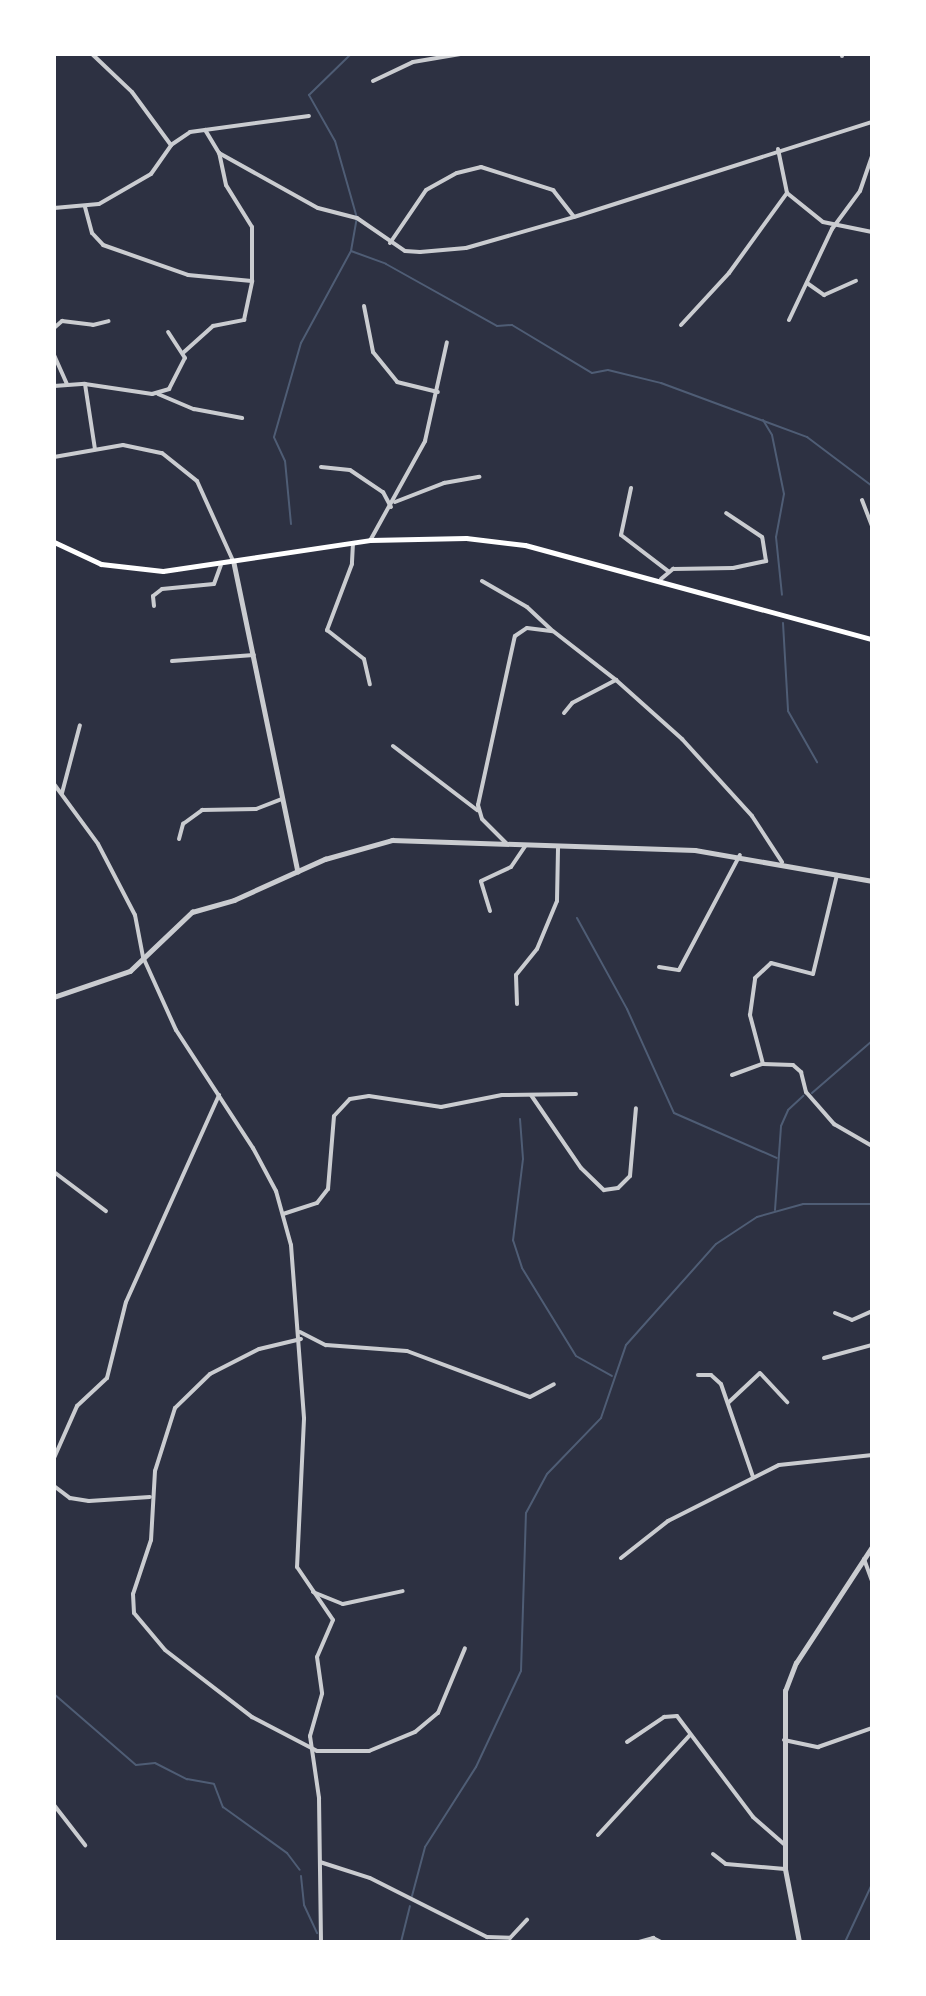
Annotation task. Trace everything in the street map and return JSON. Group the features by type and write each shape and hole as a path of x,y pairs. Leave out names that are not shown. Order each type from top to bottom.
{"main road":[{"path":"54,542 120,568 163,571 221,565 370,540 466,538 525,545 662,579 872,639"}],"street":[{"path":"92,54 132,92 171,145"},
{"path":"373,81 413,62 460,54"},
{"path":"54,208 85,207 151,174 171,145 205,129 309,116"},
{"path":"219,153 343,216 362,220 390,243 411,252 461,249 574,217 777,149 872,122"},
{"path":"158,394 177,380 184,352 213,326 244,320 252,281 252,227 226,185 219,153 205,129"},
{"path":"777,149 787,193 818,219 872,232"},
{"path":"789,320 836,223 860,191 872,157"},
{"path":"390,243 426,190 457,172 481,167 553,190 574,217"},
{"path":"681,325 729,273 787,193"},
{"path":"85,207 92,233 103,245 188,274 252,281"},
{"path":"807,283 824,295 856,281"},
{"path":"364,306 373,352 397,382 438,392"},
{"path":"54,328 62,321 93,325 109,321"},
{"path":"168,332 184,352"},
{"path":"370,540 393,504 425,441 438,392 447,342"},
{"path":"54,355 67,384"},
{"path":"85,384 95,449"},
{"path":"54,386 85,384 158,394 194,409 242,418"},
{"path":"54,457 95,449 138,446 177,462 204,492 234,563 298,871"},
{"path":"321,467 350,470 379,489 393,504"},
{"path":"393,504 444,483 479,477"},
{"path":"631,488 621,535 668,571 765,562 762,537 726,513"},
{"path":"862,500 872,526"},
{"path":"353,543 352,564 327,630 364,659 370,684"},
{"path":"154,606 153,596 162,589 214,584 221,565"},
{"path":"662,579 668,571"},
{"path":"482,581 537,614 553,631 616,680 682,739 752,816 782,862"},
{"path":"478,810 512,641 527,628 553,631"},
{"path":"172,662 254,655"},
{"path":"564,713 572,703 616,680"},
{"path":"62,794 80,725"},
{"path":"393,746 478,810 507,844"},
{"path":"54,784 98,844 135,915 143,957 184,1045 253,1148 283,1214 295,1262 304,1448 297,1560 333,1625 317,1657 322,1694 310,1732 320,1862 321,1942"},
{"path":"179,839 183,824 202,810 256,809 282,799"},
{"path":"54,997 115,979 143,957 184,915 298,871 392,840 740,855 872,881"},
{"path":"490,911 481,881 511,867 525,846"},
{"path":"517,1004 516,975 537,949 556,901 558,847"},
{"path":"659,967 678,969 740,855"},
{"path":"763,1064 750,1015 755,978 771,963 807,976 816,971 837,874"},
{"path":"732,1075 763,1064 799,1069 805,1091 834,1124 872,1146"},
{"path":"283,1214 317,1203 328,1190 334,1116 350,1099 369,1096 441,1107 530,1095 576,1094"},
{"path":"54,1458 77,1406 107,1378 126,1302 219,1095"},
{"path":"530,1095 581,1168 604,1190 618,1188 630,1176 636,1108"},
{"path":"54,1172 106,1211"},
{"path":"835,1313 852,1320 872,1311"},
{"path":"300,1332 326,1345 400,1349 530,1397 555,1384"},
{"path":"300,1339 251,1353 192,1388 171,1418 150,1497 151,1540 134,1594 134,1613 165,1650 252,1716 312,1749 369,1751 415,1732 438,1713 465,1648"},
{"path":"824,1358 872,1345"},
{"path":"729,1402 760,1373 787,1402"},
{"path":"698,1375 715,1377 729,1402 741,1456 753,1477"},
{"path":"621,1558 668,1521 753,1477 793,1460 872,1455"},
{"path":"55,1488 89,1501 150,1497"},
{"path":"799,1942 785,1869 784,1740 788,1679 872,1546"},
{"path":"864,1557 872,1581"},
{"path":"313,1592 343,1604 403,1591"},
{"path":"627,1742 672,1714 753,1817 784,1844"},
{"path":"784,1740 818,1747 872,1728"},
{"path":"598,1835 690,1735"},
{"path":"54,1805 85,1845"},
{"path":"713,1854 726,1864 785,1869"},
{"path":"320,1862 370,1878 487,1937 510,1938 527,1920"},
{"path":"639,1942 653,1938 660,1942"}],"waterway":[{"path":"291,524 285,461 274,437 301,343 351,251 357,218 335,141 309,95 351,54"},
{"path":"351,251 386,264 497,326 512,325 592,373 608,370 661,383 807,437 872,486"},
{"path":"763,420 772,435 784,494 776,537 782,595"},
{"path":"783,623 788,711 817,762"},
{"path":"577,918 627,1009 674,1113 777,1158"},
{"path":"812,1093 872,1041"},
{"path":"775,1210 781,1126 788,1110 803,1096"},
{"path":"520,1119 523,1159 513,1240 522,1268 576,1356 612,1376"},
{"path":"412,1896 425,1847 476,1767 521,1671 526,1513 547,1474 601,1418 626,1345 716,1244 757,1217 803,1204 872,1204"},
{"path":"54,1694 136,1765 155,1763 187,1779 214,1784 223,1807 287,1853 300,1870"},
{"path":"301,1876 304,1905 317,1933"},
{"path":"845,1942 872,1884"},
{"path":"401,1942 410,1906"}]}
